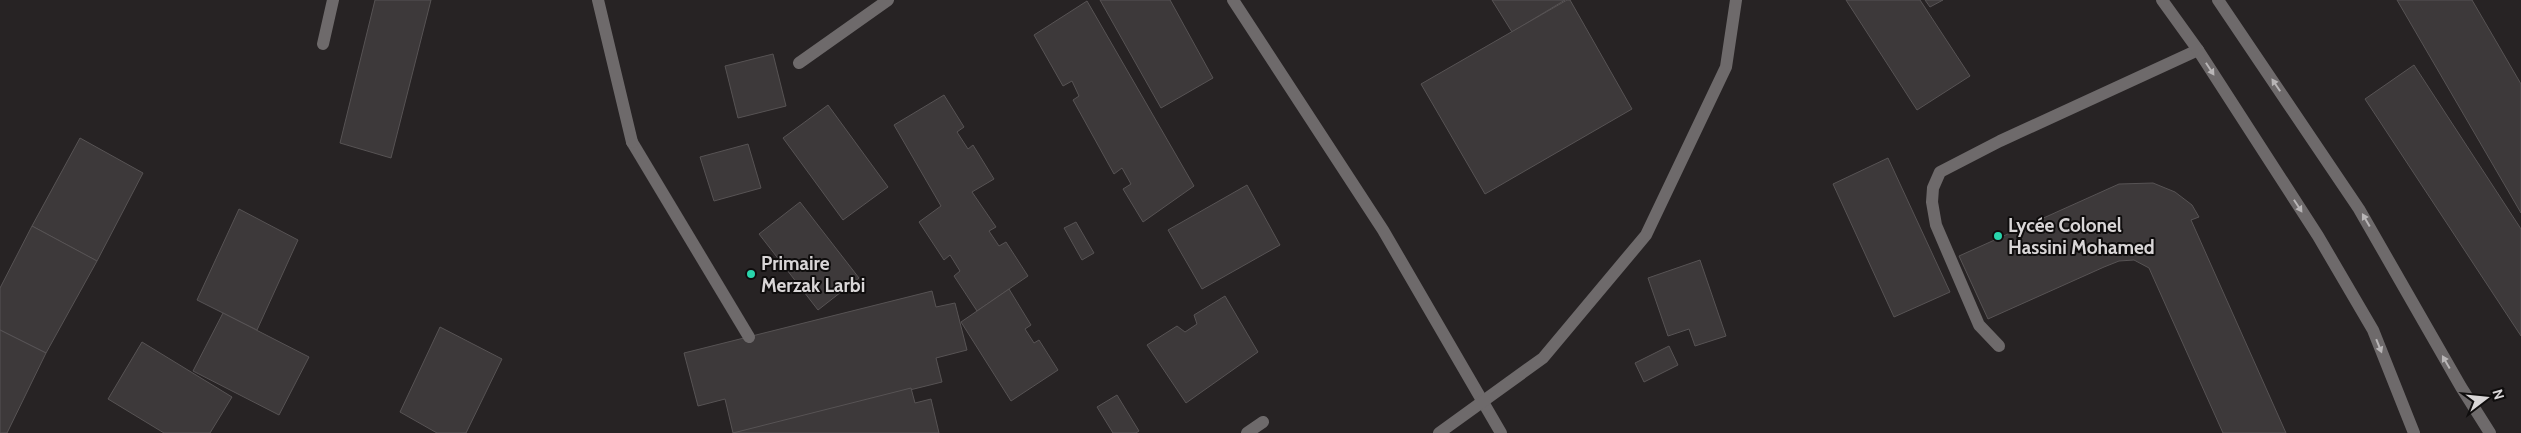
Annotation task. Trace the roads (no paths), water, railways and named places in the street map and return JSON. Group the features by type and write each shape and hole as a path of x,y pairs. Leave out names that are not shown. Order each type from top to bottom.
{"street":[{"path":"323,44 333,0"},
{"path":"598,0 632,142 748,336"},
{"path":"799,63 888,0"},
{"path":"1233,0 1383,230 1502,433"},
{"path":"1438,433 1543,358 1646,234 1726,67 1736,0"},
{"path":"2162,0 2198,50 2318,236 2373,330 2414,433"},
{"path":"2218,0 2359,209 2461,388 2490,433"},
{"path":"1999,346 1979,325 1938,232 1932,202 1933,188 1940,172 2000,141 2198,50"},
{"path":"1247,433 1263,422"}],"place":[{"name":"Lycée Colonel Hassini Mohamed","path":"1998,236"},
{"name":"Primaire Merzak Larbi","path":"751,274"}]}
